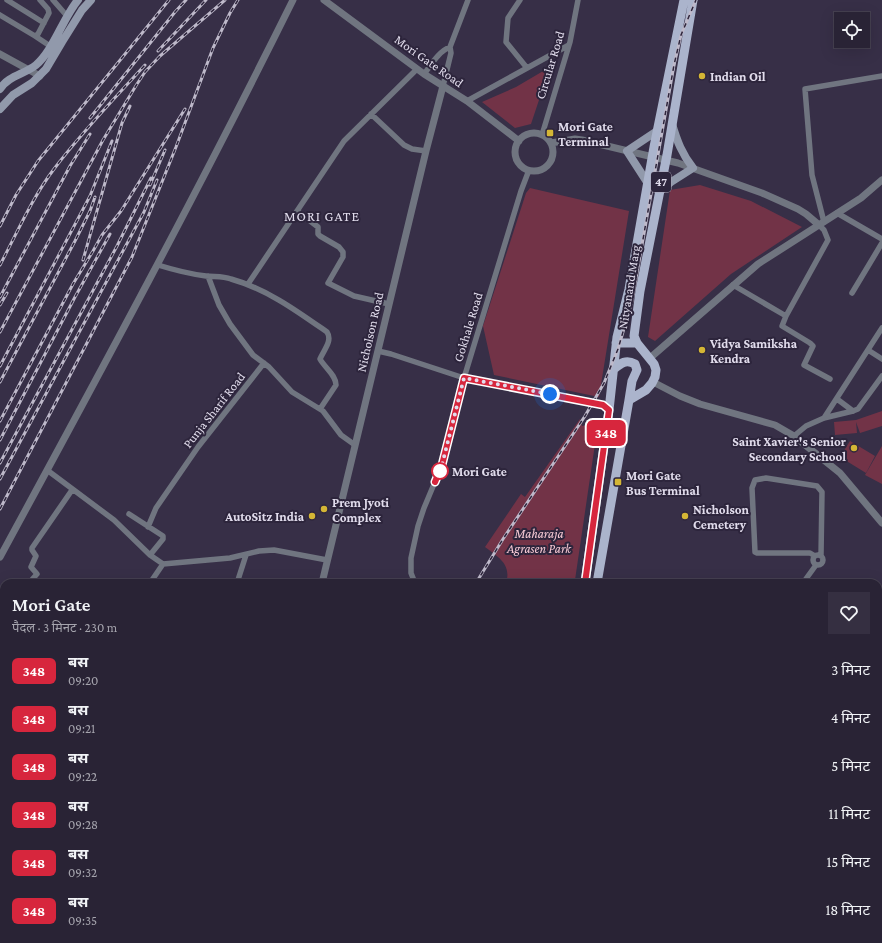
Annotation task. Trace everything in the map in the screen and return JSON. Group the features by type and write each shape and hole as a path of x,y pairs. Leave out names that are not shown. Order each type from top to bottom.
{"main road":[{"path":"0,89 2,85 35,65 44,55 78,0"},
{"path":"0,109 12,95 32,83 40,76 82,10 91,0"},
{"name":"Nityanand Marg","path":"653,382 656,370 654,364 637,343 634,336 640,291 672,123 687,11 684,0"},
{"name":"Nityanand Marg","path":"586,579 609,410 616,343 629,289 657,131 687,11 693,0"},
{"path":"659,192 693,168 684,157 672,123"},
{"path":"647,182 627,151 657,131"},
{"path":"629,289 640,291"},
{"path":"616,343 637,343"},
{"path":"598,579 632,381 637,373 636,366 633,362 626,361 614,368"},
{"path":"629,400 646,390 653,382"}],"street":[{"path":"7,0 44,23"},
{"path":"35,36 38,34 49,11 40,0"},
{"path":"53,0 67,16"},
{"path":"0,557 158,264 232,123 293,0"},
{"name":"Mori Gate Road","path":"324,0 424,74 467,101 519,141"},
{"path":"443,86 451,53 450,47 468,0"},
{"path":"520,0 508,18 506,42 527,68"},
{"name":"Circular Road","path":"542,135 569,45 578,0"},
{"path":"0,15 50,46"},
{"path":"467,101 569,45"},
{"path":"424,74 440,54 450,47"},
{"path":"0,54 40,76"},
{"path":"248,284 344,141 417,69"},
{"path":"830,379 804,365 813,346 782,326 828,240 822,223 812,175 805,90 882,76"},
{"name":"Nicholson Road","path":"323,579 443,86"},
{"path":"371,114 404,145 412,149 426,151"},
{"path":"529,134 542,135 547,138 551,143 553,154 549,164 540,170 529,170 523,167 517,158 516,151 519,141 529,134"},
{"path":"551,143 571,139 582,140 666,160 693,168 769,196 798,209 822,223"},
{"name":"Gokhale Road","path":"413,579 411,573 411,558 418,526 442,465 464,378 521,191 529,170"},
{"path":"650,358 758,264 860,198 882,180"},
{"path":"297,211 318,227 318,234 320,236 339,247 344,252 328,283 354,296 389,304"},
{"path":"837,213 882,239"},
{"path":"852,293 882,243"},
{"path":"158,264 172,270 229,278 248,284 266,292 289,306 329,334 329,342 320,360 336,381 336,385 320,409"},
{"path":"208,276 219,305 230,324 253,356 269,367 292,392 320,409 341,434 355,445"},
{"path":"733,285 786,316"},
{"path":"824,418 882,328"},
{"path":"868,350 882,359"},
{"path":"378,351 464,378 601,404 609,410"},
{"name":"Punja Sharif Road","path":"148,526 156,508 198,447 264,363"},
{"path":"794,436 806,426 824,418 858,409 882,376"},
{"path":"653,382 680,396 700,404 774,425 794,436 840,473 882,523"},
{"path":"836,399 853,411"},
{"path":"47,470 114,520 150,555 163,564 222,559 259,551 274,550 327,560"},
{"path":"806,579 816,565 820,565 823,562 818,556 810,553 755,552 752,488 755,480 766,478 817,486 821,489 818,556"},
{"path":"32,579 37,574 31,567 36,556 32,548 72,490"},
{"path":"129,514 163,536 163,539 150,555"},
{"path":"238,579 246,555"},
{"path":"153,579 163,564"}],"green space":[{"path":"550,67 531,124 515,128 482,102 516,87"},
{"path":"700,185 751,201 802,227 731,274 655,341 648,337 670,190"},
{"path":"530,188 629,211 599,397 494,375 483,326 526,193"},
{"path":"882,411 882,426 860,433 856,422 857,433 835,435 834,422 856,420"},
{"name":"Maharaja Agrasen Park","path":"580,419 582,426 591,424 598,427 595,436 575,579 507,579 507,571 503,562 485,547 521,494 525,497"},
{"path":"850,441 875,456 866,473 840,457"},
{"path":"882,446 882,484 865,475"}],"railway":[{"path":"0,226 16,195 38,161 169,0"},
{"path":"90,118 186,0"},
{"path":"158,51 206,0"},
{"path":"0,332 103,140 145,72 160,56 225,0"},
{"path":"0,509 132,257 176,147 213,48 238,0"},
{"path":"478,579 503,539 585,416 604,383 618,349 632,301 674,65 681,35 696,0"},
{"path":"0,265 46,180 86,129 145,65"},
{"path":"83,260 122,123 130,106"},
{"path":"0,421 73,284 102,235 121,211 185,109"},
{"path":"0,297 70,166 90,134"},
{"path":"0,366 90,196 112,141"},
{"path":"150,185 165,150"},
{"path":"0,463 117,246 151,178"},
{"path":"0,479 144,212 157,180"},
{"path":"0,382 75,241 90,211 95,197"},
{"path":"0,440 110,234"},
{"path":"0,305 7,293"}],"bus line":[{"name":"348","path":"435,482 442,465 464,378 603,405 609,410 586,579"}],"place":[{"name":"Indian Oil","path":"702,76"},
{"name":"Mori Gate Terminal","path":"550,133"},
{"name":"Vidya Samiksha Kendra","path":"702,350"},
{"name":"Saint Xavier's Senior Secondary School","path":"854,448"},
{"name":"Mori Gate","path":"440,471"},
{"name":"Mori Gate Bus Terminal","path":"618,482"},
{"name":"Prem Jyoti Complex","path":"324,509"},
{"name":"AutoSitz India","path":"312,516"},
{"name":"Nicholson Cemetery","path":"685,516"}],"district":[{"name":"MORI GATE","path":"322,216"}],"route":[{"path":"440,471 439,474 464,378 550,394"}]}
